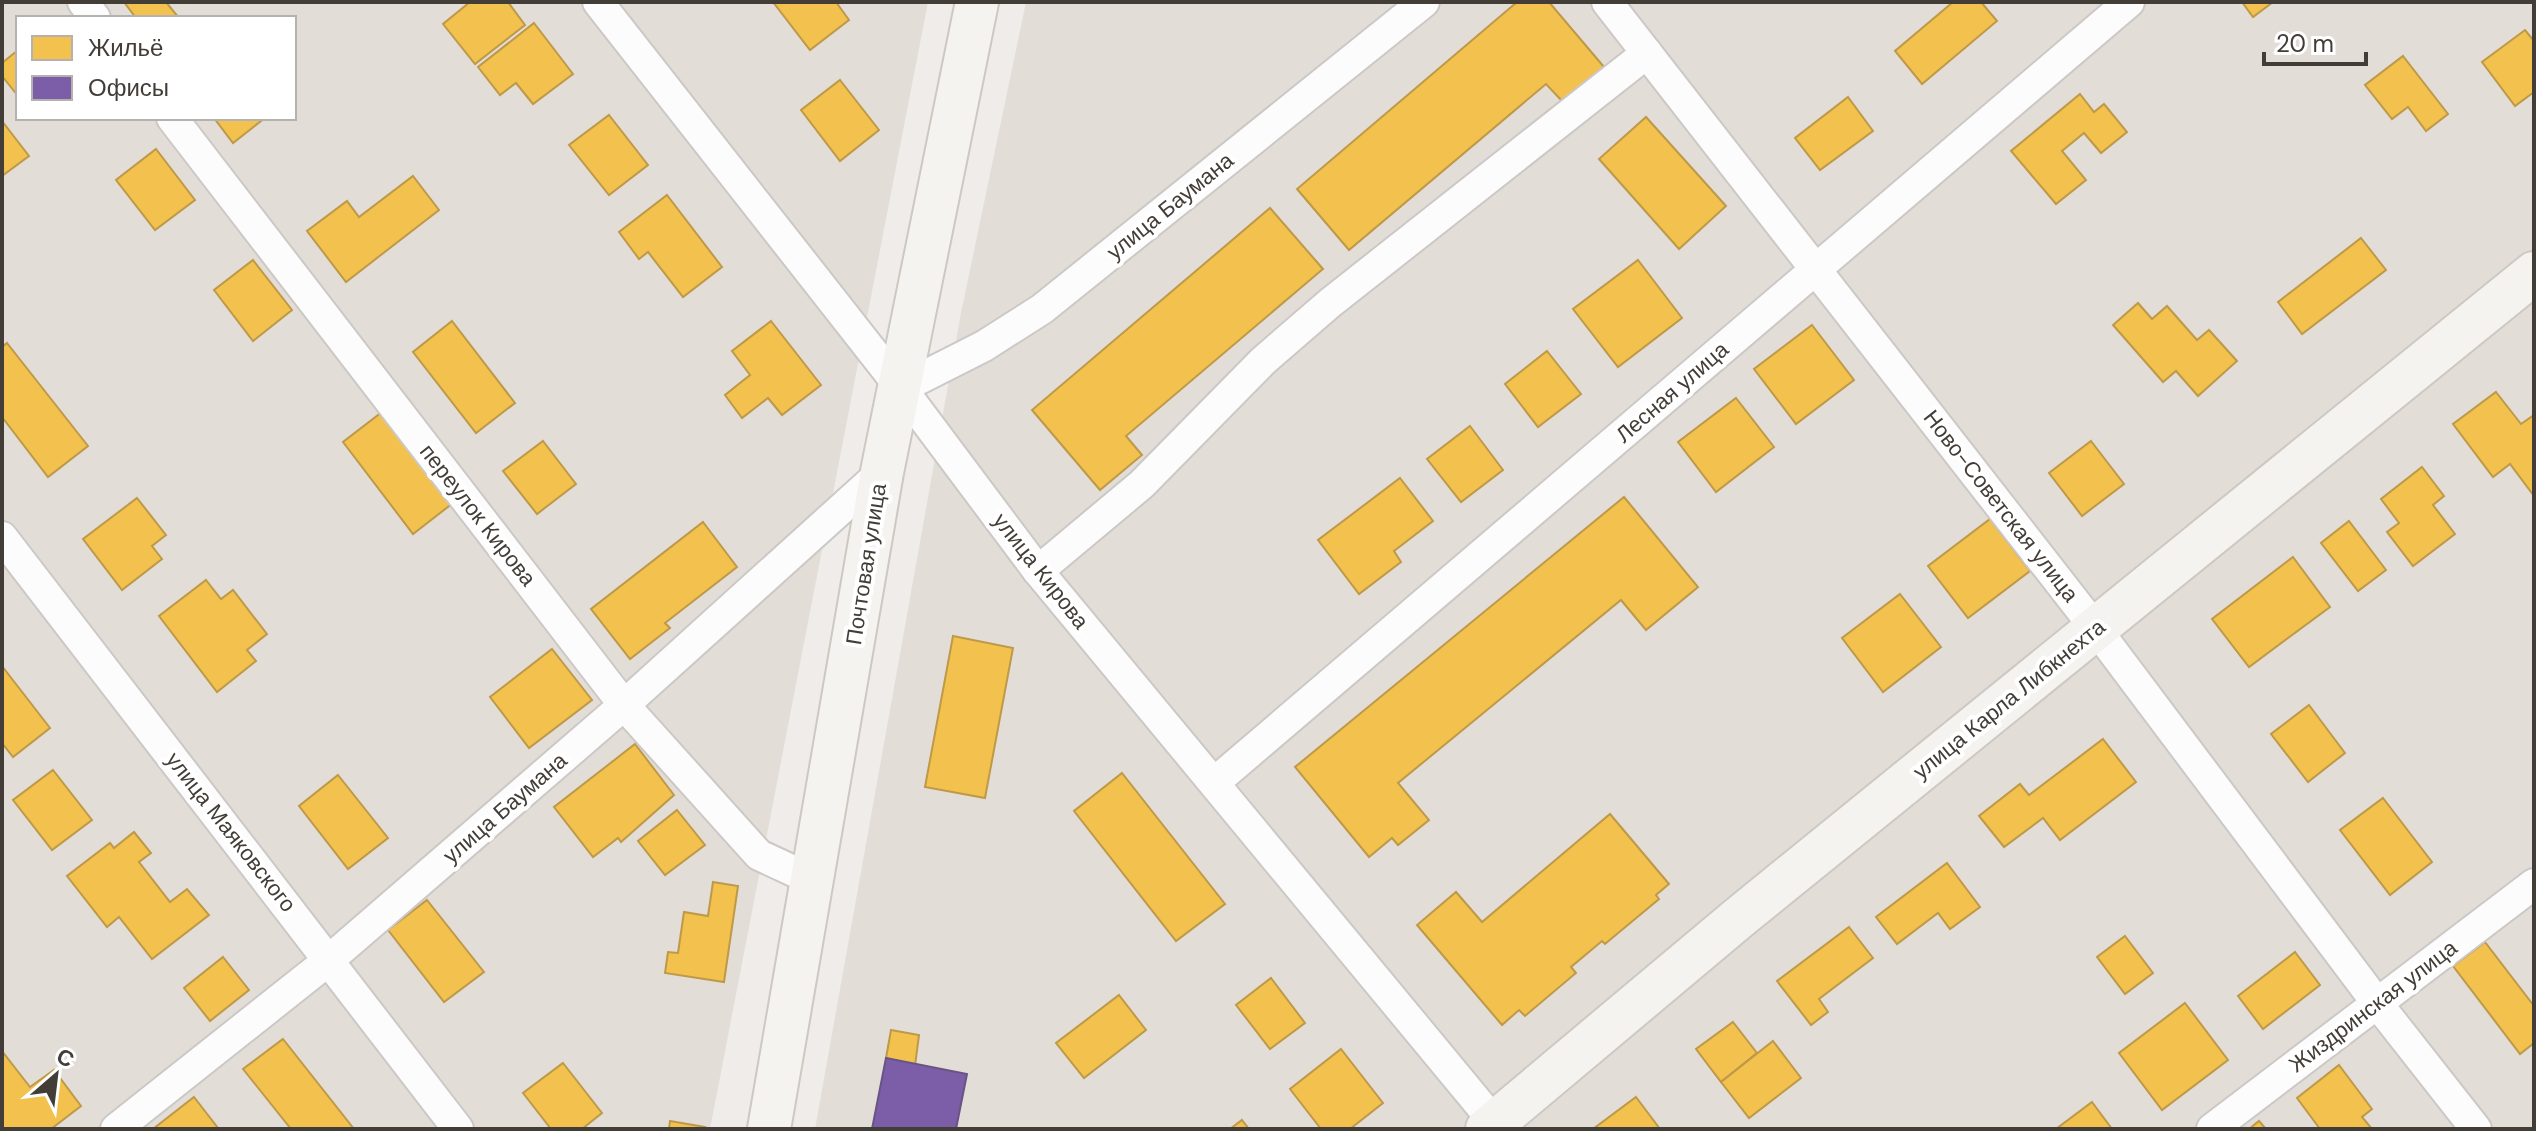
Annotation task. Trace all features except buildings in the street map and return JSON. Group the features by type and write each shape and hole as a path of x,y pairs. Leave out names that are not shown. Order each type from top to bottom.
{"street":[{"name":"улица Кирова","path":"598,2 901,388 1038,571 1215,782 1494,1127"},
{"name":"Почтовая улица","path":"769,1129 882,472 977,2"},
{"name":"улица Баумана","path":"901,388 984,346 1042,309 1424,2"},
{"name":"Ново-Советская улица","path":"1607,2 2096,629 2377,1003 2476,1129"},
{"name":"Лесная улица","path":"1215,782 2129,2"},
{"path":"1038,571 1142,484 1263,361 1330,303 1647,53"},
{"name":"переулок Кирова","path":"174,120 624,705 759,855 813,880"},
{"name":"улица Карла Либкнехта","path":"1494,1127 1741,916 2534,273"},
{"name":"улица Баумана","path":"116,1129 329,960 624,705 882,472"},
{"name":"улица Маяковского","path":"2,537 458,1129"},
{"name":"Жиздринская улица","path":"2212,1129 2534,884"}],"shaded area":[{"path":"2,2 928,2 710,1129 2,1129"},
{"path":"1026,2 2534,2 2534,1129 815,1129 961,313"}]}
